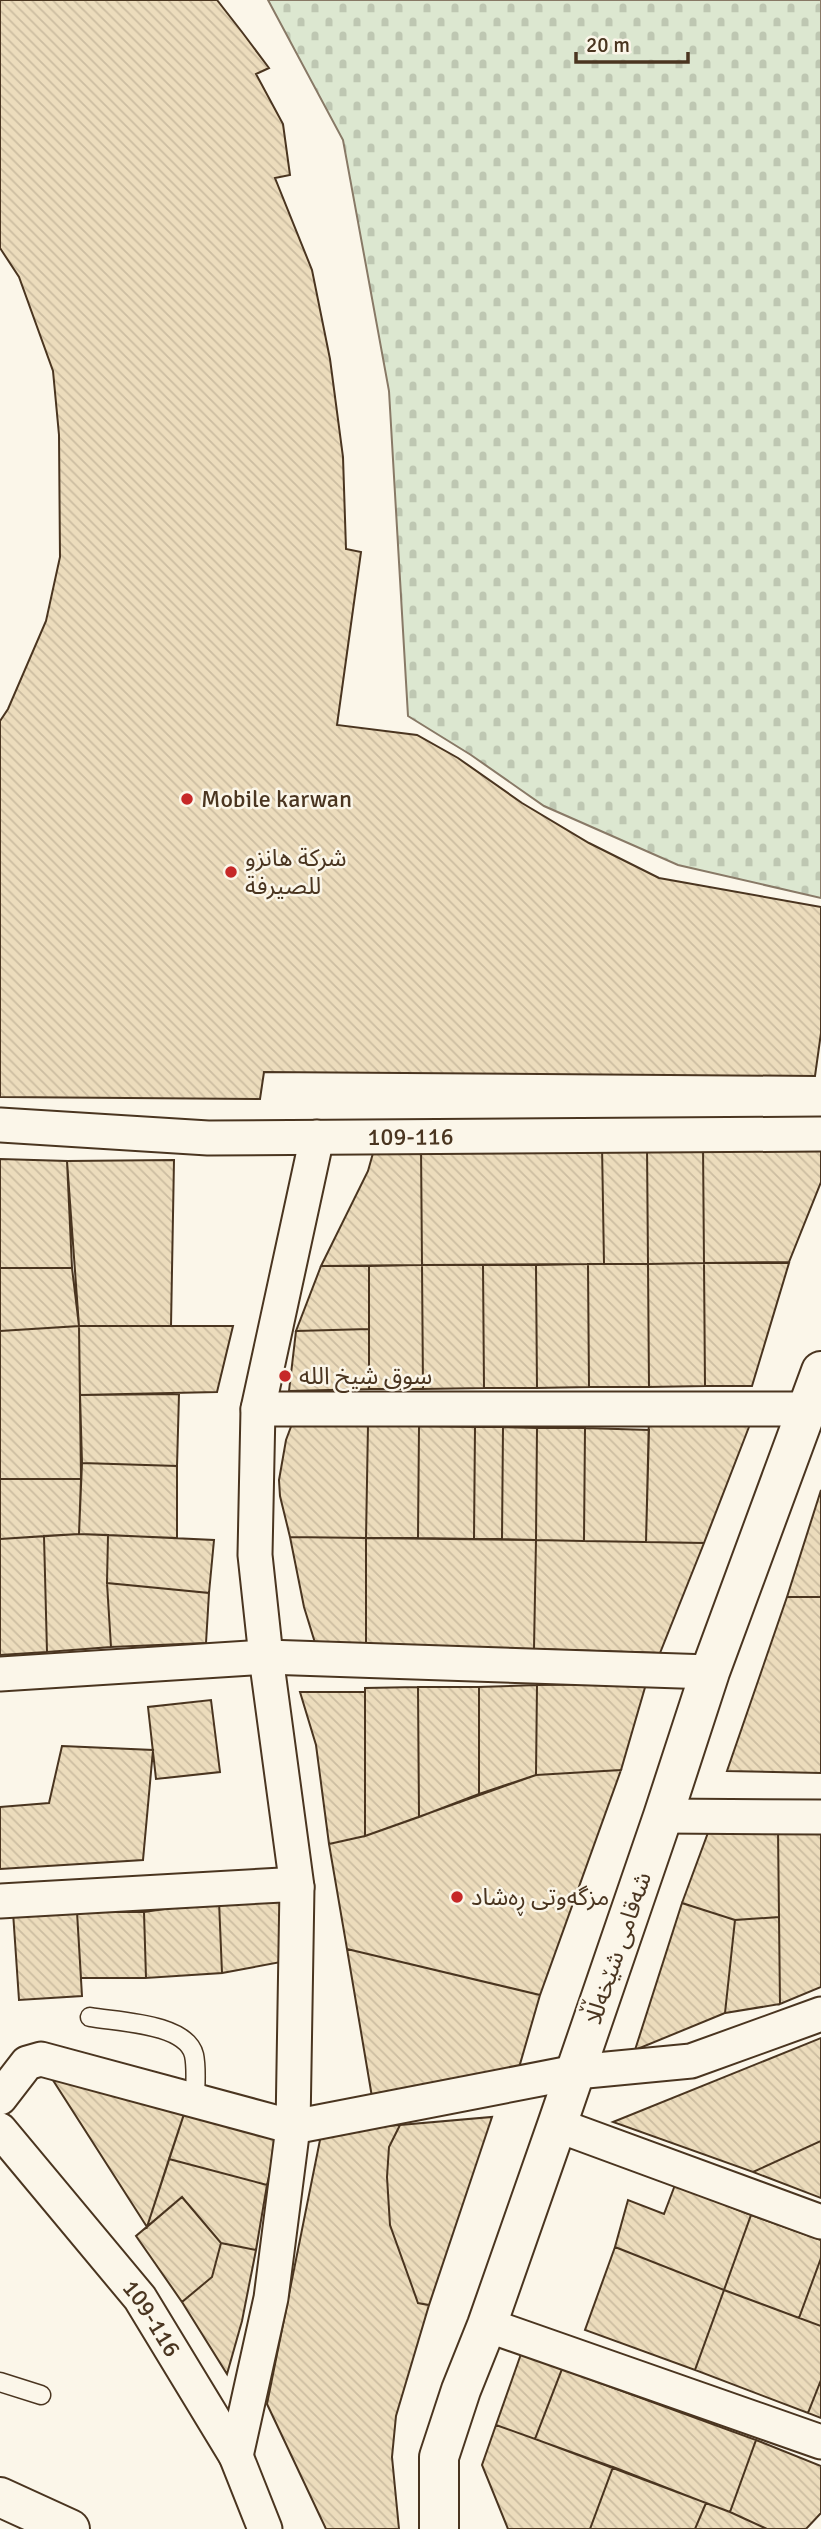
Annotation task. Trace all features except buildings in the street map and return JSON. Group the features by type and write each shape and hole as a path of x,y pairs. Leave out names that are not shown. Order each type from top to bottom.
{"street":[{"name":"109-116","path":"0,1125 208,1138 821,1134"},
{"path":"236,2456 271,2298 293,2127 297,1888 255,1555 258,1409 317,1137"},
{"name":"شەقامی شێخەڵڵا","path":"446,2526 439,2457 576,2072 710,1672 821,1371"},
{"path":"258,1409 808,1409"},
{"path":"0,1674 266,1657 710,1672"},
{"path":"663,1816 821,1817"},
{"path":"0,1901 282,1885 297,1888"},
{"path":"2,2088 27,2063 41,2059 293,2127 576,2072 691,2061 821,2014"},
{"path":"557,2125 821,2222"},
{"name":"109-116","path":"0,2130 140,2298 236,2456 265,2529"},
{"path":"487,2325 821,2442"},
{"path":"0,2497 70,2529"}],"lane":[{"path":"90,2017 166,2029 187,2041 194,2055 195,2100"},
{"path":"0,2382 41,2395"}],"green space":[{"path":"268,0 821,0 821,898 678,865 544,806 471,755 408,716 389,391 343,140"}],"place":[{"name":"Mobile karwan","path":"187,799"},
{"name":"شركة هانزو للصيرفة","path":"231,872"},
{"name":"سوق شيخ الله","path":"285,1376"},
{"name":"مزگەوتی ڕەشاد","path":"457,1897"}]}
